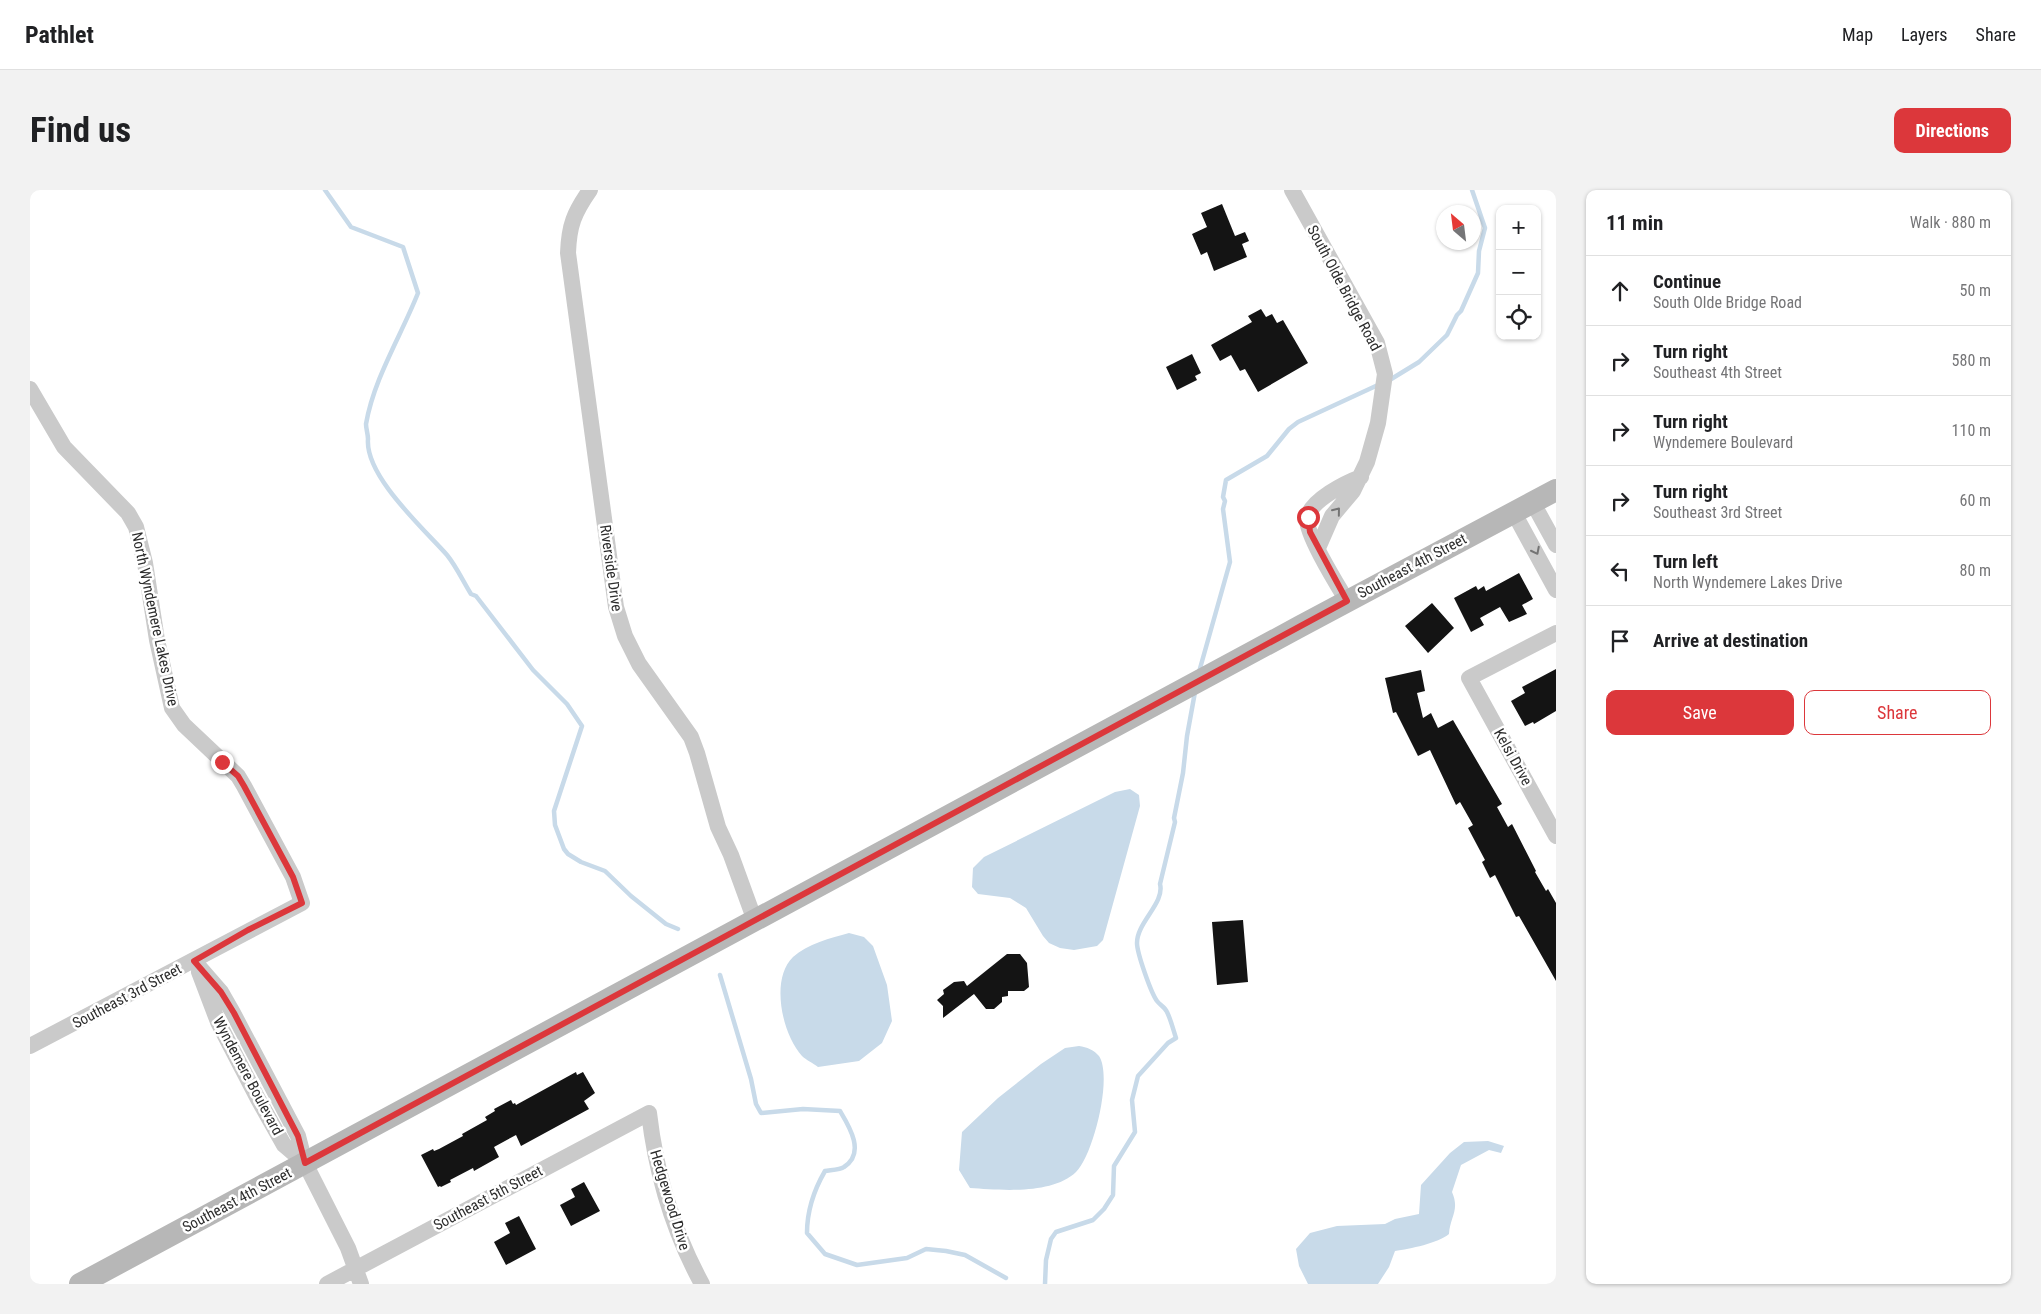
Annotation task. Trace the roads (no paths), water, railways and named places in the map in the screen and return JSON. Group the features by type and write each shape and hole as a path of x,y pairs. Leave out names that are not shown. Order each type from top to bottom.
{"main road":[{"name":"Southeast 4th Street","path":"80,1284 1556,490"}],"street":[{"name":"Riverside Drive","path":"590,190 573,218 568,253 616,607 625,636 639,664 691,737 718,827 731,855 755,921"},
{"name":"South Olde Bridge Road","path":"1292,190 1377,343 1385,374 1378,423 1361,477 1353,491 1332,516 1318,548"},
{"name":"North Wyndemere Lakes Drive","path":"30,389 60,441 128,513 136,527 145,563 157,640 172,708 184,725 238,776 293,877 302,903"},
{"path":"1347,601 1318,548 1307,523 1310,511 1338,487 1361,477"},
{"path":"1524,508 1556,545"},
{"path":"1524,508 1556,590"},
{"name":"Kelsi Drive","path":"1556,633 1469,678 1556,836"},
{"name":"Southeast 3rd Street","path":"30,1046 302,903"},
{"name":"Wyndemere Boulevard","path":"194,961 221,992 234,1013 298,1136 305,1163 359,1276"},
{"name":"Southeast 5th Street","path":"327,1284 359,1276 649,1113"},
{"name":"Hedgewood Drive","path":"649,1113 653,1149 673,1221 681,1245 702,1284"}],"water":[{"path":"1130,789 1139,795 1140,806 1103,940 1097,946 1074,950 1060,948 1049,943 1026,908 1010,898 978,894 972,887 973,868 984,857 1115,792"},
{"path":"849,933 864,937 873,946 887,985 892,1021 882,1043 859,1061 818,1067 802,1056 789,1034 781,1006 780,992 782,979 786,967 799,952 820,942"},
{"path":"1079,1046 1090,1049 1099,1056 1103,1066 1104,1081 1099,1116 1094,1134 1089,1150 1076,1172 1066,1179 1040,1188 1010,1190 970,1188 959,1170 962,1132 998,1098 1041,1064 1065,1048"},
{"path":"1488,1141 1504,1146 1501,1153 1489,1150 1461,1165 1452,1192 1455,1209 1449,1234 1431,1243 1395,1251 1389,1267 1378,1284 1308,1284 1299,1266 1296,1249 1310,1233 1337,1226 1385,1224 1395,1219 1419,1214 1421,1185 1450,1153 1464,1142"}],"waterway":[{"path":"325,190 351,227 403,247 418,293 381,374 370,407 366,426 370,453 376,469 397,501 447,555 471,594 476,596 533,670 567,704 582,726 554,811 555,825 564,849 568,854 581,862 605,871 631,896 666,924 678,929"},
{"path":"1388,381 1419,362 1447,335 1461,311 1478,273 1479,251 1485,228 1472,190"},
{"path":"1199,672 1230,562 1223,509 1226,480 1267,456 1289,429 1298,422 1378,385"},
{"path":"1045,1284 1046,1260 1051,1239 1056,1232 1093,1220 1104,1209 1113,1195 1114,1166 1135,1132 1132,1100 1138,1076 1168,1043 1176,1038 1166,1010 1157,1001 1151,990 1137,943 1141,928 1159,898 1160,884 1175,822 1174,818 1195,692"},
{"path":"720,975 751,1079 756,1104 761,1113 803,1109 840,1111 854,1139 855,1147 851,1161 842,1168 825,1171 814,1193 807,1233 825,1254 857,1265 907,1258 926,1249 946,1251 965,1255 1006,1278"}]}
